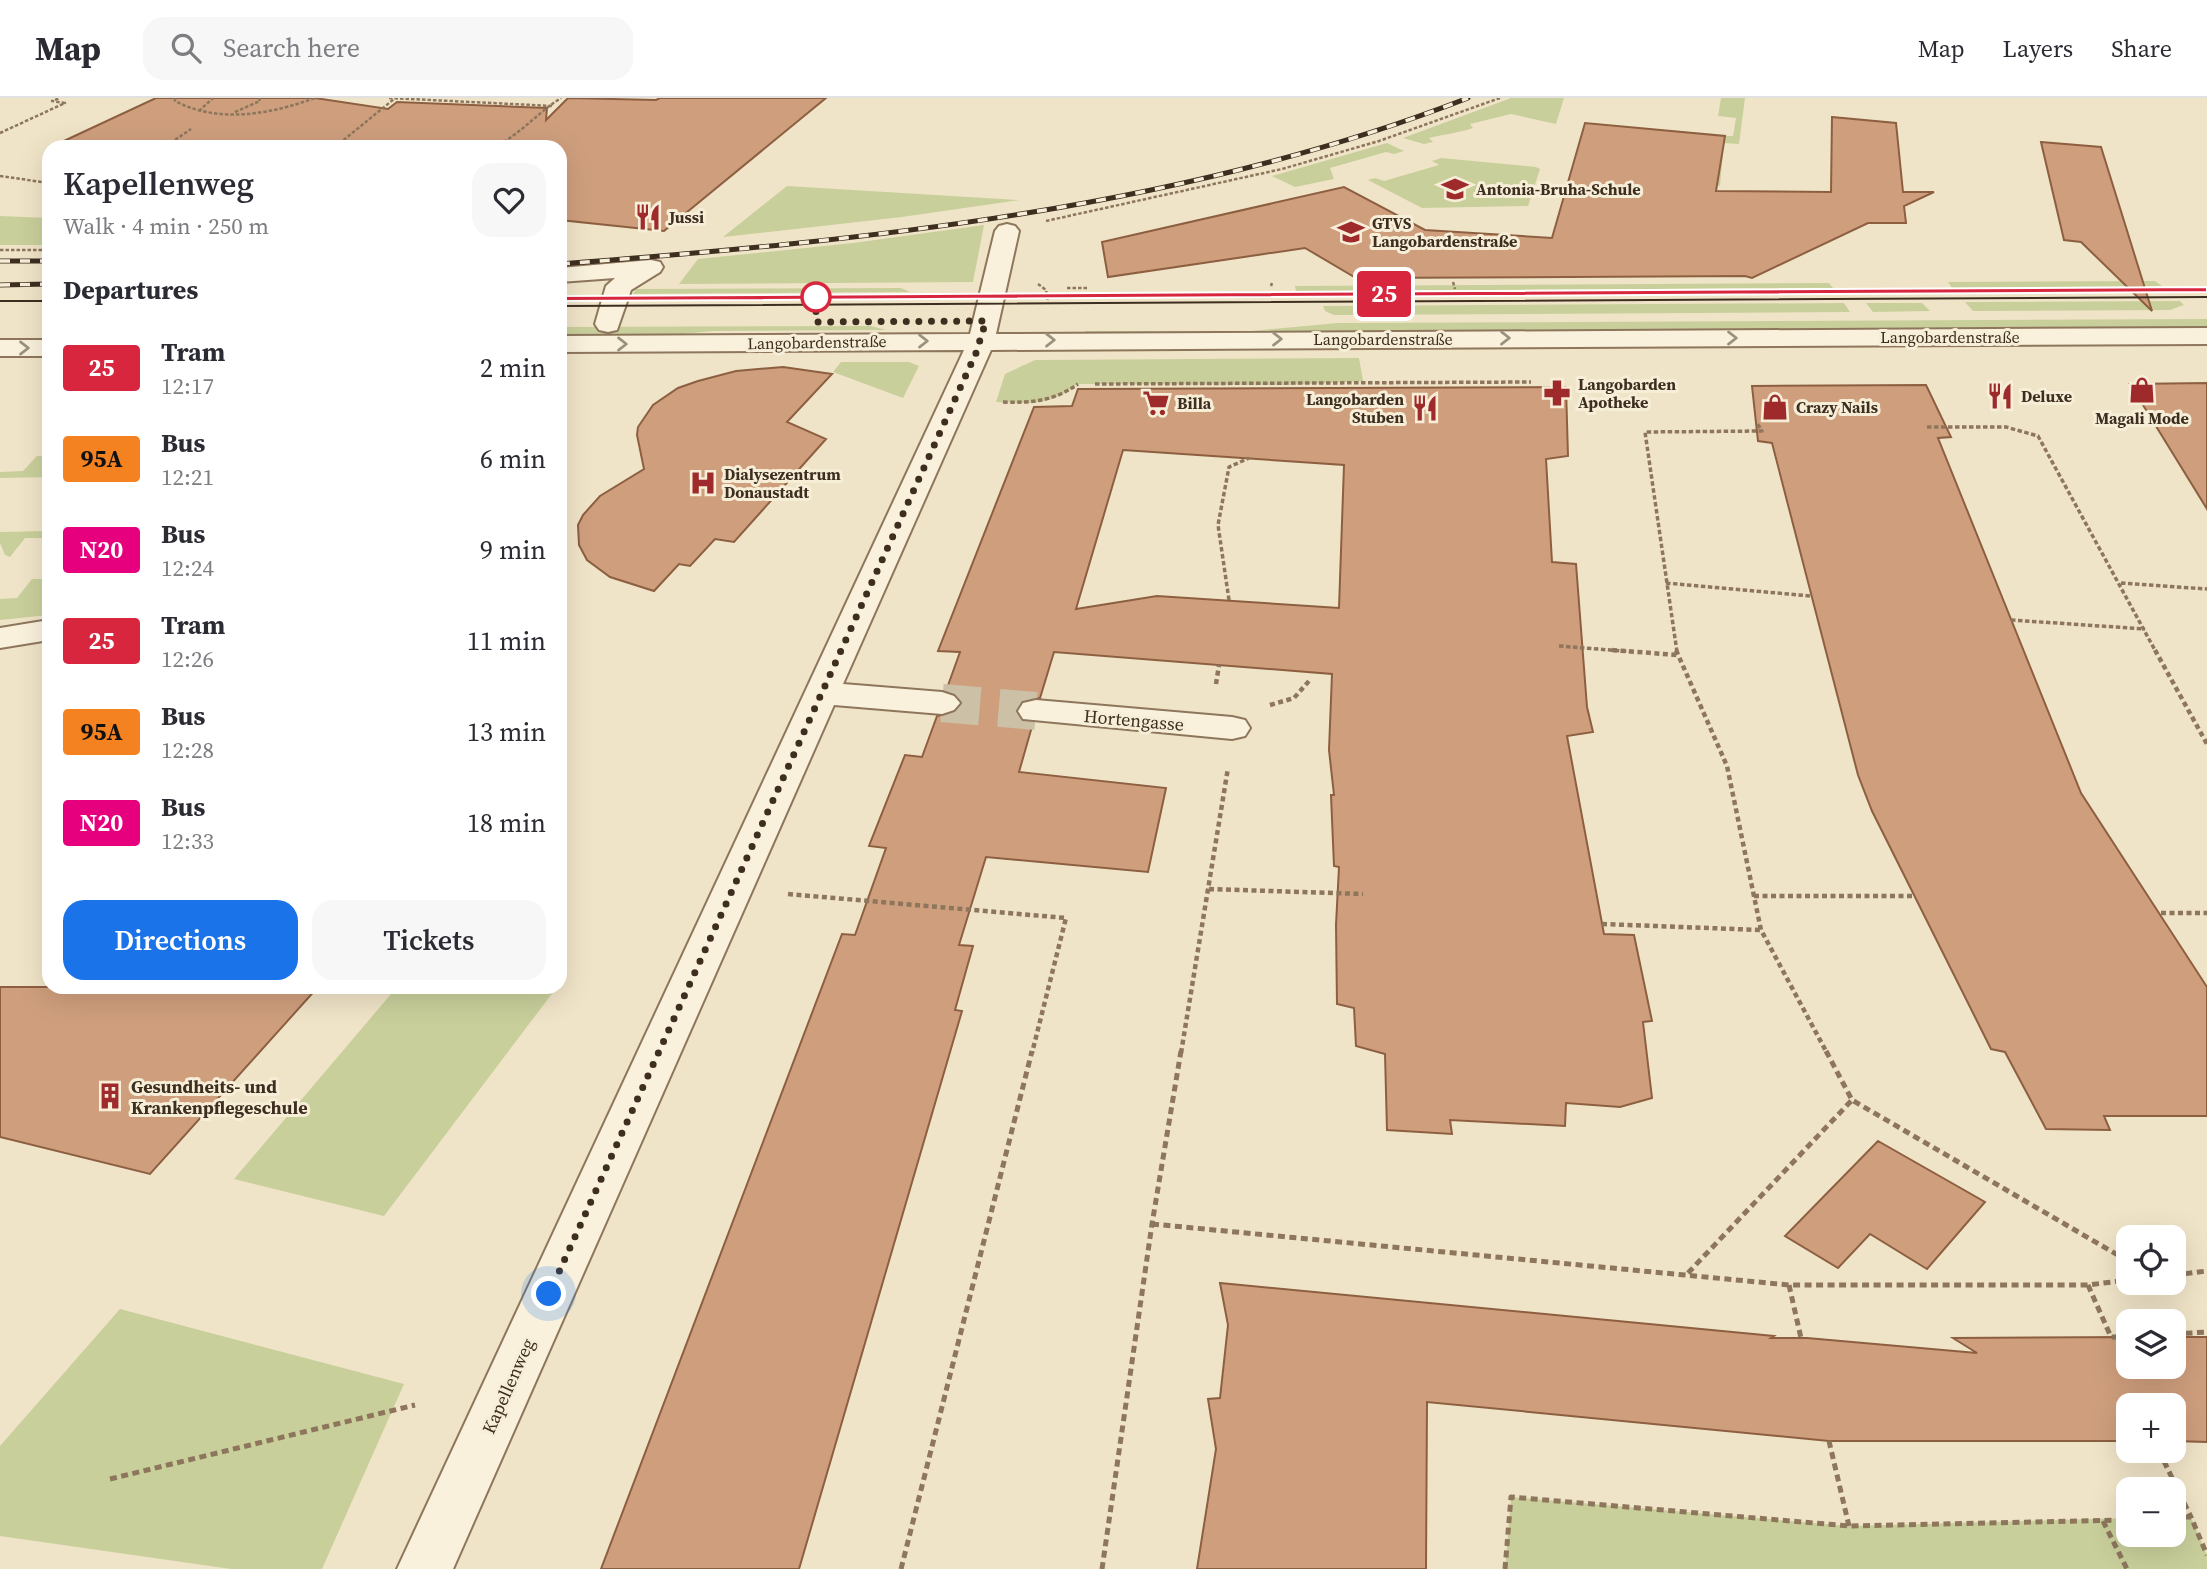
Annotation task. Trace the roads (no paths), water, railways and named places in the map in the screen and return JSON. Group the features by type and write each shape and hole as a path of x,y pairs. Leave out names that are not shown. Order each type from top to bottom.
{"street":[{"name":"Kapellenweg","path":"425,1569 984,331 1007,231"},
{"path":"567,274 650,267 620,286 608,324"},
{"name":"Langobardenstraße","path":"567,344 984,331 2207,315"},
{"name":"Langobardenstraße","path":"567,324 984,331 2207,336"},
{"path":"0,327 42,327"},
{"path":"0,348 42,348"},
{"path":"0,638 42,631"},
{"path":"822,693 942,703"},
{"name":"Hortengasse","path":"1036,711 1232,728"}],"tunnel":[{"path":"942,703 1036,711"}],"tram line":[{"name":"25","path":"567,298 2207,290"},
{"path":"567,306 2207,297"},
{"path":"0,301 42,301"}],"railway":[{"path":"567,263 790,244 1021,214 1248,168 1360,136 1468,98"},
{"path":"0,261 42,261"},
{"path":"0,285 42,284"}],"place":[{"name":"Antonia-Bruha-Schule","path":"1455,189"},
{"name":"Jussi","path":"648,217"},
{"name":"GTVS Langobardenstraße","path":"1351,232"},
{"name":"Magali Mode","path":"2142,390"},
{"name":"Langobarden Apotheke","path":"1557,393"},
{"name":"Deluxe","path":"2000,396"},
{"name":"Billa","path":"1156,403"},
{"name":"Crazy Nails","path":"1775,407"},
{"name":"Langobarden Stuben","path":"1425,408"},
{"name":"Dialysezentrum Donaustadt","path":"703,483"},
{"name":"Gesundheits- und Krankenpflegeschule","path":"110,1096"}]}
